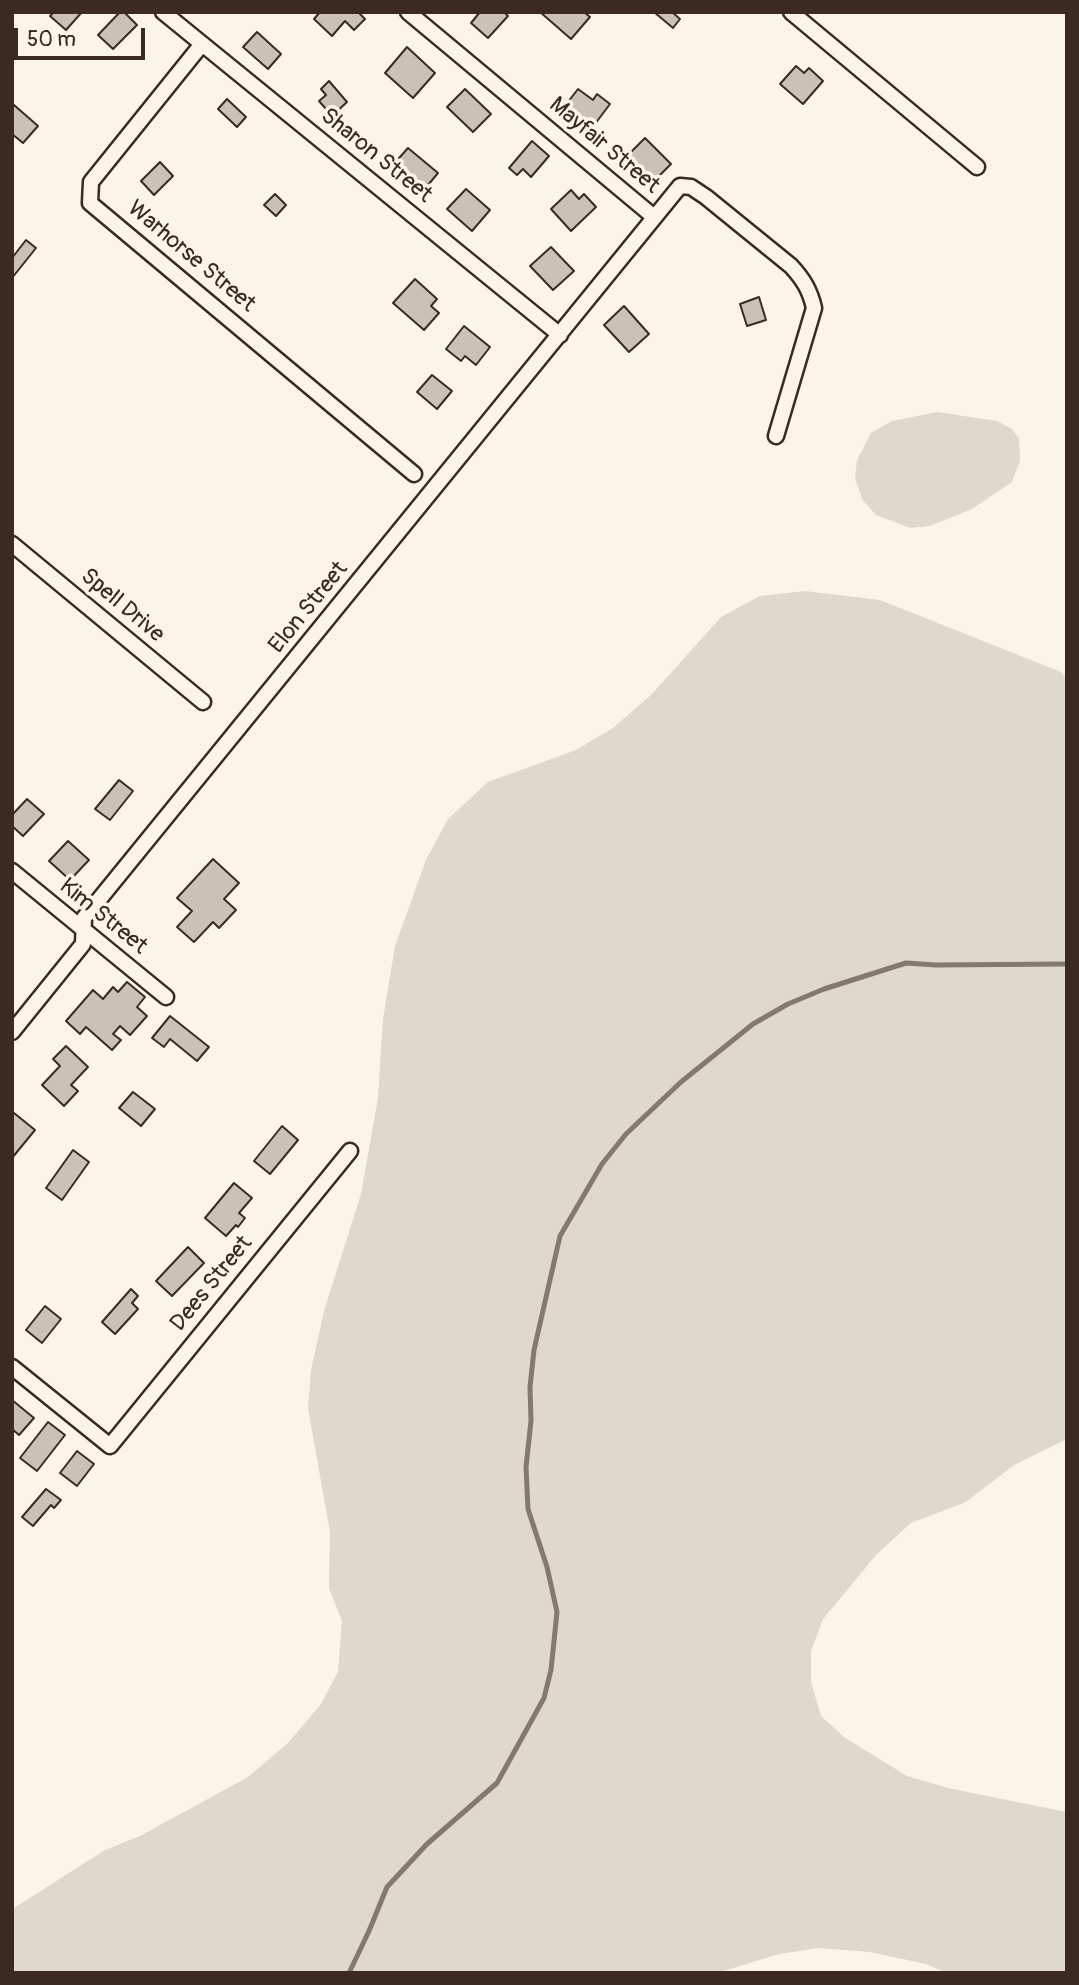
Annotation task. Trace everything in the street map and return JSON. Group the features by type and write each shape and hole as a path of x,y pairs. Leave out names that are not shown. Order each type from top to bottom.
{"street":[{"name":"Sharon Street","path":"163,12 559,335"},
{"name":"Mayfair Street","path":"408,12 654,217 680,186 691,187 803,278 814,308 776,436"},
{"path":"791,12 977,167"},
{"name":"Warhorse Street","path":"202,44 91,182 90,203 414,474"},
{"name":"Elon Street","path":"12,1032 83,944 84,918 654,217"},
{"name":"Spell Drive","path":"12,544 203,702"},
{"name":"Kim Street","path":"12,871 166,997"},
{"name":"Dees Street","path":"12,1367 110,1446 350,1151"}],"shaded area":[{"path":"937,412 997,421 1012,429 1019,439 1020,461 1012,482 972,509 930,526 910,528 876,515 862,499 855,478 857,460 871,433 892,421"},
{"path":"805,591 880,600 1061,672 1067,679 1067,1439 1014,1465 966,1502 911,1523 877,1554 823,1619 811,1651 811,1682 821,1716 844,1737 907,1776 948,1788 1067,1812 1067,1973 947,1973 926,1964 870,1952 819,1948 779,1954 717,1973 12,1973 14,1908 105,1850 140,1836 248,1777 289,1742 321,1704 338,1672 342,1621 329,1588 330,1532 308,1408 311,1370 324,1311 361,1194 378,1098 383,1019 395,946 426,860 448,819 488,782 576,750 613,728 652,694 721,617 760,596"}],"building":[{"path":"54,12 82,12 66,30 50,16"},
{"path":"120,12 124,12 137,25 113,49 98,35"},
{"path":"320,12 358,12 365,19 354,30 345,21 332,36 314,19"},
{"path":"480,12 504,12 508,16 488,38 471,23"},
{"path":"540,12 584,12 590,17 571,39"},
{"path":"654,12 672,12 680,19 673,28"},
{"path":"257,32 281,54 268,69 243,47"},
{"path":"407,47 435,73 413,98 385,73"},
{"path":"796,66 804,73 809,68 823,81 803,104 780,84"},
{"path":"329,81 347,102 332,116 319,101 326,95 321,89"},
{"path":"465,89 491,114 473,132 447,107"},
{"path":"578,89 593,100 597,94 610,104 592,128 564,107"},
{"path":"227,99 246,117 237,127 218,109"},
{"path":"14,105 38,126 23,143 12,134"},
{"path":"645,138 671,164 654,181 628,155"},
{"path":"532,141 549,156 531,177 523,169 517,175 509,168"},
{"path":"408,148 438,173 423,191 392,166"},
{"path":"160,162 173,176 154,195 141,181"},
{"path":"466,189 490,210 472,231 447,209"},
{"path":"571,190 579,199 584,194 596,207 571,231 551,209"},
{"path":"275,194 286,205 276,216 264,205"},
{"path":"26,240 36,248 12,278 12,258"},
{"path":"551,247 574,271 553,290 530,266"},
{"path":"415,279 437,299 431,306 439,313 424,330 393,303"},
{"path":"759,297 766,320 747,326 740,304"},
{"path":"624,306 649,334 629,352 604,325"},
{"path":"464,326 490,347 476,365 465,356 461,361 446,349"},
{"path":"432,375 452,391 437,409 417,392"},
{"path":"119,780 133,791 110,820 95,809"},
{"path":"27,799 44,814 23,836 12,826 12,815"},
{"path":"68,841 89,860 70,880 49,861"},
{"path":"213,859 239,883 224,899 236,910 219,928 213,922 194,942 177,927 192,911 177,898"},
{"path":"127,982 145,997 137,1007 147,1016 130,1035 120,1026 113,1034 121,1040 112,1050 86,1027 80,1034 66,1021 93,990 103,999 113,987 118,992"},
{"path":"170,1016 209,1047 197,1061 170,1039 164,1047 152,1038"},
{"path":"66,1046 88,1067 71,1085 78,1091 64,1106 42,1085 60,1066 53,1059"},
{"path":"133,1092 155,1109 141,1126 119,1108"},
{"path":"14,1113 35,1130 12,1158 12,1115"},
{"path":"282,1126 298,1140 270,1174 254,1161"},
{"path":"73,1150 89,1162 62,1200 46,1188"},
{"path":"234,1183 252,1198 239,1213 245,1218 226,1236 205,1218"},
{"path":"188,1247 204,1263 172,1296 156,1281"},
{"path":"131,1289 138,1296 132,1303 138,1309 115,1334 102,1322"},
{"path":"45,1306 61,1319 42,1343 26,1330"},
{"path":"12,1400 34,1418 19,1435 12,1429"},
{"path":"48,1422 65,1435 37,1471 20,1458"},
{"path":"77,1451 94,1464 77,1486 60,1473"},
{"path":"46,1489 61,1500 54,1508 51,1505 33,1526 22,1517"}],"waterway":[{"path":"349,1973 387,1887 427,1844 497,1783 544,1698 551,1670 557,1612 547,1567 528,1509 526,1467 534,1350 560,1236 602,1164 626,1134 681,1082 753,1024 788,1004 824,989 906,963 1067,964"}]}
